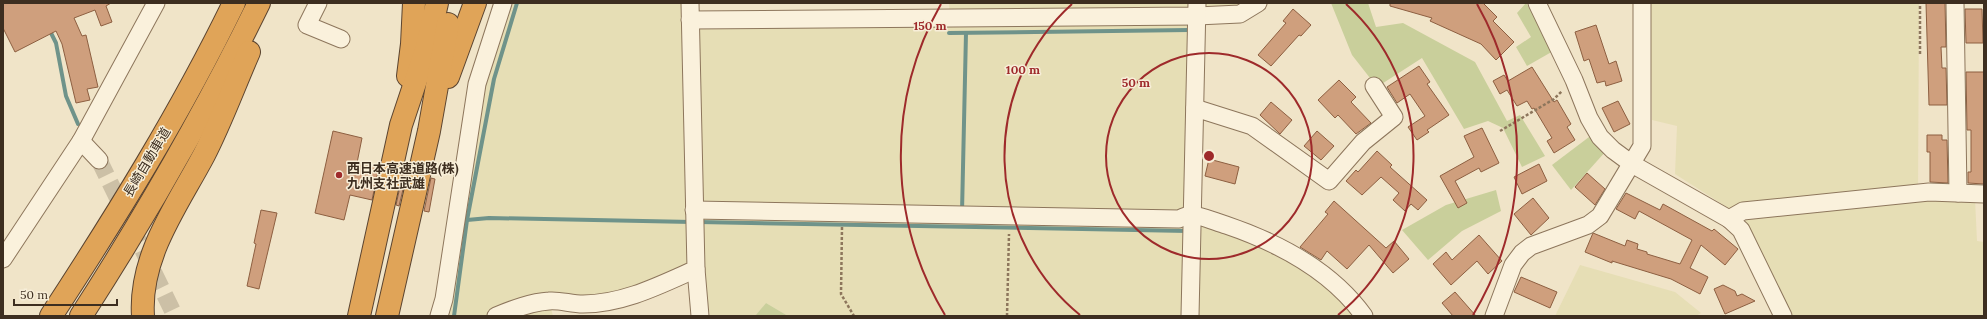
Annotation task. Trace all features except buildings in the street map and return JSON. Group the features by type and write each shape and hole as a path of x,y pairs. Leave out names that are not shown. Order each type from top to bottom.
{"highway":[{"name":"長崎自動車道","path":"51,316 94,250 165,132 234,3"},
{"name":"長崎自動車道","path":"81,316 117,260 184,147 259,3"},
{"path":"142,316 146,278 155,247 168,216 204,155 271,3"},
{"path":"359,315 401,125 412,44 414,3"},
{"path":"401,125 428,47 437,3"},
{"path":"387,316 429,131 452,3"},
{"path":"429,131 475,3"}],"street":[{"path":"3,259 81,141 156,3"},
{"path":"318,3 307,25 341,39"},
{"path":"439,316 444,299 477,84 503,3"},
{"path":"690,3 694,210 696,268 700,316"},
{"path":"690,20 1197,9 1240,14 1258,3"},
{"path":"1537,3 1574,80 1589,118 1600,137 1613,150 1632,164 1730,219 1741,230 1783,316"},
{"path":"1494,316 1513,265 1522,253 1531,246 1588,225 1600,216 1642,146 1642,3"},
{"path":"1955,3 1958,193"},
{"path":"1190,316 1197,9"},
{"path":"1195,108 1252,126 1329,181 1363,142 1394,117 1374,86"},
{"path":"81,141 99,160"},
{"path":"1730,219 1743,211 1929,192 1984,194"},
{"path":"694,210 1180,219 1192,226 1247,232 1283,248 1312,266 1338,287 1364,316"},
{"path":"496,316 517,307 549,301 583,304 620,299 650,290 696,268"}],"path":[{"path":"1920,3 1920,54"},
{"path":"1500,131 1554,99 1574,80"},
{"path":"1007,316 1009,234"},
{"path":"842,235 841,294 854,316"}],"shaded area":[{"path":"511,3 685,3 685,24 950,23 949,3 1245,3 1235,9 1205,10 1197,223 1282,253 1333,291 1357,316 788,316 766,303 755,316 710,316 701,263 622,295 548,297 553,316 448,316 485,84"},
{"path":"1650,3 1919,3 1918,197 1975,199 1977,241 1984,242 1984,316 1789,316 1744,218 1675,174 1677,126 1652,120"},
{"path":"1580,265 1675,292 1701,313 1696,316 1555,316"}],"green space":[{"path":"1331,3 1368,3 1376,27 1403,23 1475,62 1507,121 1520,115 1545,156 1522,167 1503,128 1488,121 1464,129 1422,58 1377,87 1352,55"},
{"path":"1526,3 1555,50 1527,66 1516,47 1531,37 1517,13"},
{"path":"1593,134 1606,151 1571,190 1552,165"},
{"path":"1496,190 1501,211 1462,231 1428,260 1402,230 1446,205"},
{"path":"766,303 788,316 755,316"}],"waterway":[{"path":"454,316 467,220 494,79 517,3"},
{"path":"49,29 56,43 66,96 78,124"},
{"path":"949,33 1189,30"},
{"path":"962,212 966,33"},
{"path":"467,220 489,218 692,222"},
{"path":"699,222 1188,231"}],"tunnel":[{"path":"99,160 175,316"}],"place":[{"name":"西日本高速道路(株) 九州支社武雄","path":"339,175"}]}
